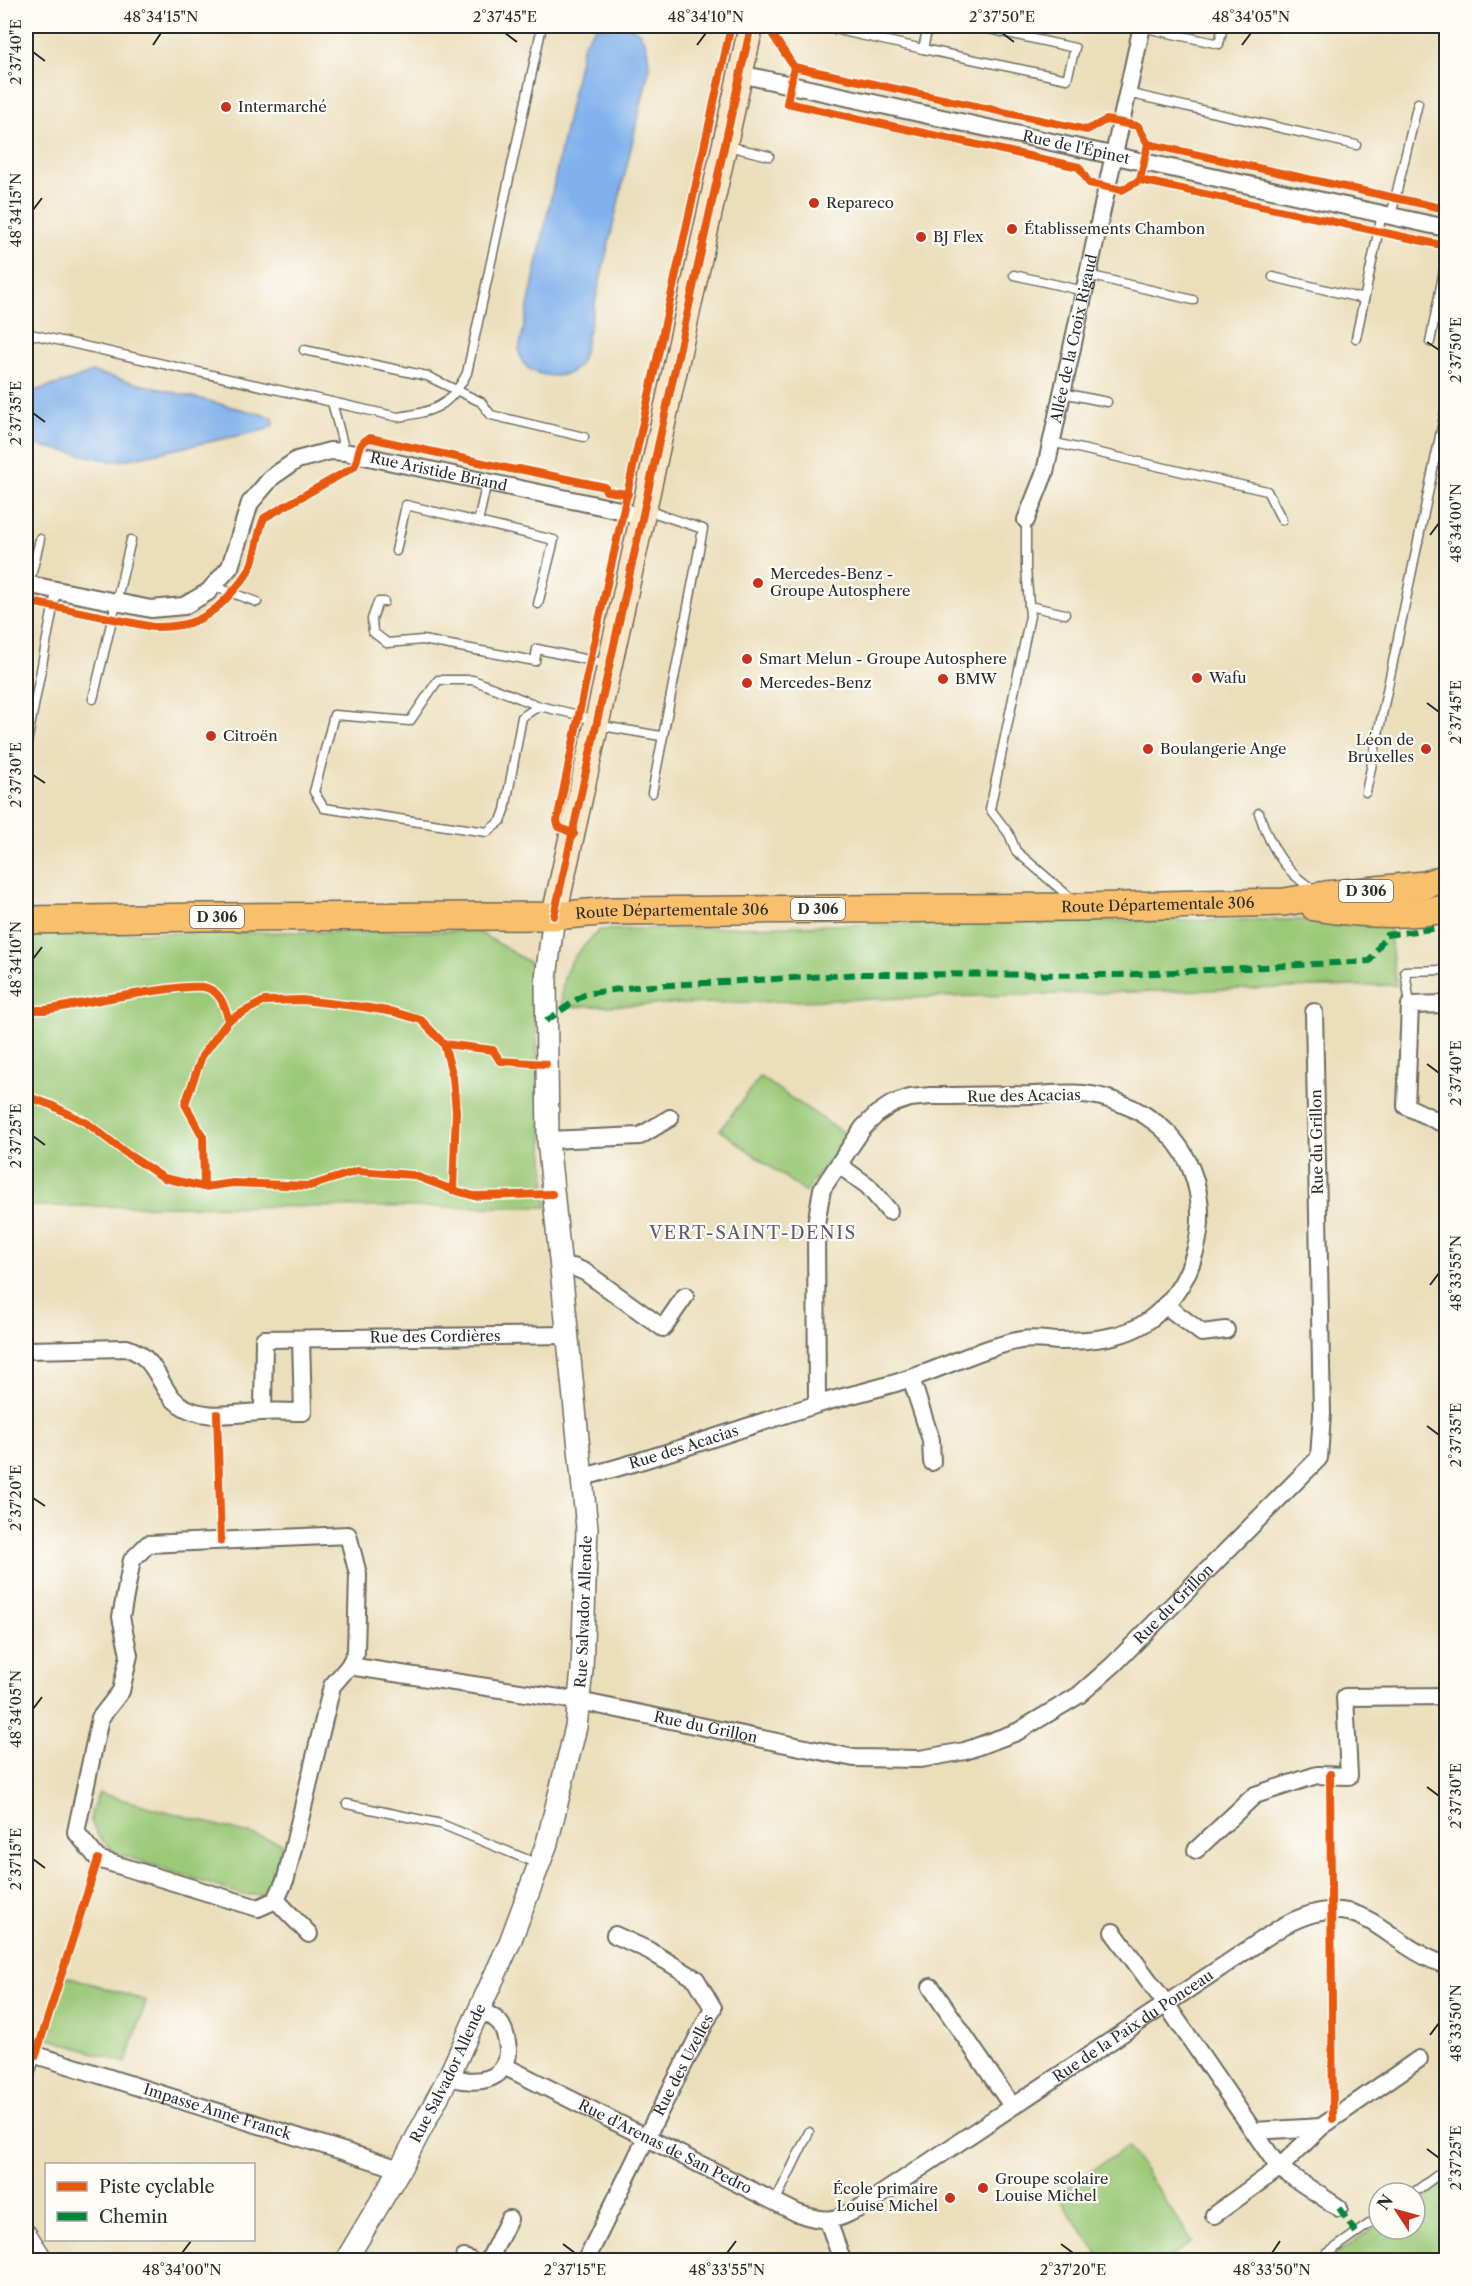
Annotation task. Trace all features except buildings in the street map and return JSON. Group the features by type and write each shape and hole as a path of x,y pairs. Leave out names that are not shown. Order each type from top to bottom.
{"main road":[{"path":"555,916 751,26"},
{"name":"Route Départementale 306","path":"26,920 201,916 555,916 611,911 1082,907 1284,902 1425,885 1446,878"},
{"name":"Route Départementale 306","path":"1284,902 1345,912 1418,914 1446,909"}],"street":[{"name":"Allée de la Croix Rigaud","path":"1026,520 1045,472 1142,26"},
{"name":"Rue de l'Épinet","path":"740,74 1446,228"},
{"name":"Rue Aristide Briand","path":"27,584 56,592 151,609 184,606 208,591 230,567 250,502 272,477 297,460 330,451 345,452 488,481 624,511 633,515 644,514"},
{"name":"Rue Salvador Allende","path":"346,2260 400,2169 449,2076 510,1942 547,1843 576,1727 582,1670 587,1569 583,1477 548,1140 546,978 555,916"},
{"path":"1446,1004 1410,1005 1406,1106 1446,1125"},
{"name":"Rue du Grillon","path":"349,1666 579,1701 854,1758 920,1759 965,1751 1017,1732 1079,1695 1113,1665 1319,1458 1322,1414 1314,1012"},
{"name":"Rue des Acacias","path":"583,1477 630,1465 817,1404 910,1378 1023,1340 1076,1341 1116,1336 1148,1322 1166,1305 1190,1270 1199,1238 1200,1203 1195,1178 1187,1158 1173,1138 1156,1121 1106,1098 1080,1093 910,1098 892,1104 877,1114 863,1128 822,1189 816,1224 817,1404"},
{"path":"548,1140 640,1136 670,1118"},
{"path":"839,1164 868,1186 889,1211"},
{"path":"561,1267 573,1267 585,1272 663,1328 685,1296"},
{"path":"1166,1305 1202,1333 1226,1330"},
{"name":"Rue des Cordières","path":"263,1411 264,1339 568,1335"},
{"path":"26,1350 127,1348 139,1352 149,1362 177,1403 192,1412 217,1414 263,1411 303,1412 301,1339"},
{"path":"910,1378 931,1440 932,1462"},
{"path":"348,1535 358,1574 356,1652 349,1666 332,1686 286,1878 276,1900 258,1908 98,1859 76,1832 100,1718 121,1691 129,1655 121,1617 132,1560 148,1545 348,1535"},
{"path":"1196,1850 1255,1795 1317,1775 1349,1776 1346,1697 1446,1696"},
{"path":"276,1900 309,1934"},
{"name":"Rue de la Paix du Ponceau","path":"828,2221 842,2217 865,2205 1282,1926 1304,1914 1319,1911 1353,1913 1374,1922 1432,1961 1446,1965"},
{"path":"1113,1932 1166,2004 1279,2168 1338,2208"},
{"name":"Rue des Uzelles","path":"615,1935 648,1950 696,1979 713,2008 646,2138"},
{"path":"931,1988 1012,2106"},
{"path":"449,2076 459,2080 478,2082 497,2074 504,2066 508,2055 504,2032 499,2022 479,2010"},
{"name":"Impasse Anne Franck","path":"36,2055 400,2169"},
{"path":"1214,2215 1279,2168 1321,2127 1419,2059"},
{"name":"Rue d'Arenas de San Pedro","path":"504,2066 796,2213 828,2221"},
{"path":"1254,2131 1321,2127"},
{"path":"586,2260 646,2138"},
{"path":"489,2260 509,2219"},
{"path":"828,2221 842,2260"},
{"path":"26,2235 42,2260"}],"lane":[{"path":"26,333 398,417 430,412 457,392 467,373 542,26"},
{"path":"820,26 1067,79 1075,48 975,26"},
{"path":"923,49 928,26"},
{"path":"1142,26 1219,44 1223,26"},
{"path":"1127,93 1356,145"},
{"path":"1356,338 1386,215 1418,103"},
{"path":"724,146 769,156"},
{"path":"1430,342 1446,260"},
{"path":"1014,275 1086,283 1193,300"},
{"path":"1273,277 1364,299"},
{"path":"304,350 427,376 481,402 491,415 584,437"},
{"path":"1062,393 1107,402"},
{"path":"332,402 345,452"},
{"path":"1366,792 1446,407"},
{"path":"1051,442 1267,491 1282,520"},
{"path":"478,522 488,481"},
{"path":"396,551 406,505 554,540 538,604"},
{"path":"644,514 655,513 703,529 652,793"},
{"path":"1026,520 1026,568 1030,616 990,809 1010,834 1016,850 1082,907"},
{"path":"27,584 40,539"},
{"path":"93,699 131,540"},
{"path":"213,586 258,602"},
{"path":"26,748 56,592"},
{"path":"384,603 378,602 372,619 373,632 387,643 423,640 535,661 537,649 610,665"},
{"path":"1029,606 1065,614"},
{"path":"539,706 522,717 505,810 501,821 487,832 324,808 314,792 334,715 410,721 438,680 473,680 539,706 598,722 608,727 662,736"},
{"path":"1259,813 1266,836 1285,865 1302,883 1326,896"},
{"path":"1410,1005 1405,971 1446,970"},
{"path":"347,1804 441,1824 539,1865"},
{"path":"26,2087 36,2055"},
{"path":"775,2202 809,2132"},
{"path":"1427,2183 1446,2169"},
{"path":"1318,2260 1367,2225"}],"green space":[{"path":"1388,919 1396,985 562,1007 563,982 570,963 600,930 979,922"},
{"path":"477,931 532,964 547,1207 26,1206 26,934"},
{"path":"760,1077 848,1136 805,1192 720,1130"},
{"path":"99,1793 282,1843 271,1887 262,1895 243,1895 116,1853 98,1836 91,1821 91,1812"},
{"path":"64,1975 146,2001 126,2063 44,2037"},
{"path":"1128,2146 1193,2242 1166,2260 1102,2260 1057,2195"},
{"path":"1446,2176 1446,2260 1327,2260 1367,2232 1367,2241 1427,2241 1427,2189"}],"water":[{"path":"623,25 638,32 645,43 649,70 582,359 569,373 558,376 545,375 528,368 522,361 519,350 583,44 597,26"},
{"path":"92,372 272,417 273,425 265,430 112,461 26,443 26,393"}],"marked path":[{"path":"546,1021 585,994 634,987 864,974 1119,975 1370,961 1386,935 1446,927"},
{"path":"1339,2208 1356,2233"}],"cycle path":[{"path":"574,834 559,827 557,821 590,661 731,26"},
{"path":"554,916 751,26"},
{"path":"764,26 767,26 794,67 1087,130 1106,120 1138,126 1148,144 1446,209"},
{"path":"794,67 787,103 1079,167 1089,183 1122,190 1140,180 1148,144"},
{"path":"1140,180 1446,246"},
{"path":"26,601 153,627 178,626 199,619 217,608 247,574 264,518 354,467 362,443 370,438 605,487 606,491 628,494"},
{"path":"26,1010 45,1010 155,991 196,987 207,988 216,993 222,1001 229,1020"},
{"path":"204,1187 203,1137 185,1104 202,1056 229,1020 264,1001 302,1000 394,1012 421,1020 444,1044 453,1077 456,1111 453,1190"},
{"path":"444,1044 493,1050 500,1061 546,1064"},
{"path":"26,1096 51,1105 87,1123 164,1178 204,1187 233,1183 310,1186 357,1171 413,1175 474,1196 552,1194"},
{"path":"217,1414 221,1541"},
{"path":"1330,1774 1333,2119"},
{"path":"36,2055 98,1859"}],"place":[{"name":"Intermarché","path":"226,107"},
{"name":"Repareco","path":"814,203"},
{"name":"Établissements Chambon","path":"1012,229"},
{"name":"BJ Flex","path":"921,237"},
{"name":"Mercedes-Benz - Groupe Autosphere","path":"758,583"},
{"name":"Smart Melun - Groupe Autosphere","path":"747,659"},
{"name":"Wafu","path":"1197,678"},
{"name":"BMW","path":"943,679"},
{"name":"Mercedes-Benz","path":"747,683"},
{"name":"Citroën","path":"211,736"},
{"name":"Boulangerie Ange","path":"1148,749"},
{"name":"Léon de Bruxelles","path":"1426,749"},
{"name":"Groupe scolaire Louise Michel","path":"983,2188"},
{"name":"École primaire Louise Michel","path":"950,2198"}],"district":[{"name":"VERT-SAINT-DENIS","path":"753,1233"}]}
